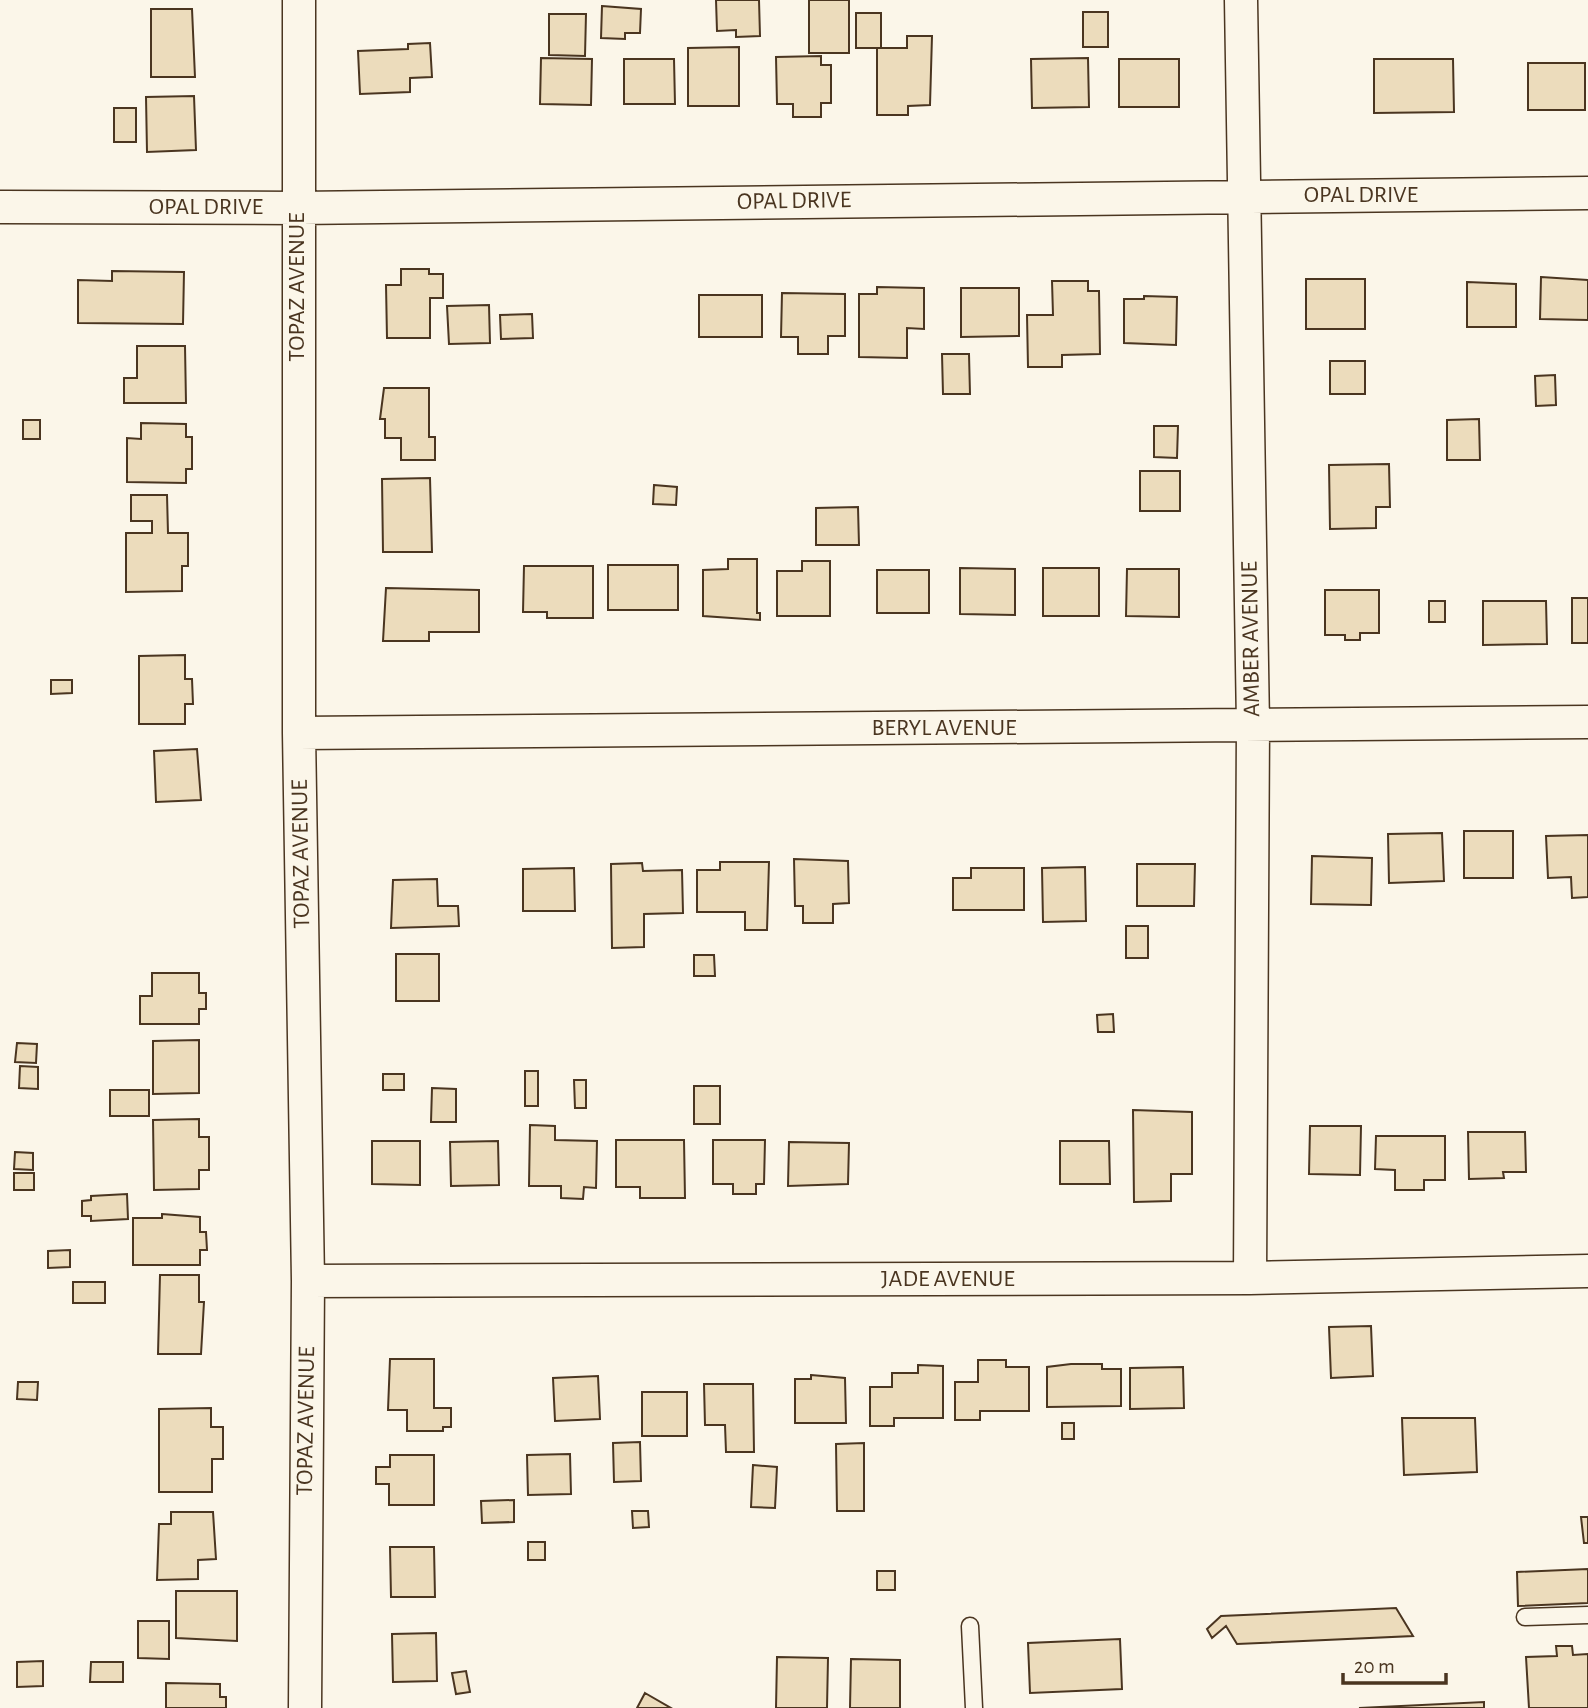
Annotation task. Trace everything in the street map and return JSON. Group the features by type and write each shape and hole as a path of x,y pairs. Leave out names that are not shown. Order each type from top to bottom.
{"street":[{"name":"TOPAZ AVENUE","path":"299,0 299,733 307,1280 305,1708"},
{"name":"AMBER AVENUE","path":"1241,0 1252,725 1250,1278"},
{"name":"OPAL DRIVE","path":"0,207 297,208 1588,193"},
{"name":"BERYL AVENUE","path":"299,733 1588,722"},
{"name":"JADE AVENUE","path":"307,1280 1250,1278 1588,1271"}],"lane":[{"path":"1525,1617 1588,1615"},
{"path":"970,1626 974,1708"}],"building":[{"path":"716,0 759,0 760,36 736,37 736,30 717,31"},
{"path":"809,0 849,0 849,53 809,53"},
{"path":"602,6 641,9 640,33 625,33 625,39 601,38"},
{"path":"151,9 192,9 195,77 151,77"},
{"path":"1083,12 1108,12 1108,47 1083,47"},
{"path":"856,13 881,13 881,48 856,48"},
{"path":"549,14 586,14 585,56 549,55"},
{"path":"907,36 932,36 930,105 908,106 908,115 877,115 877,48 907,48"},
{"path":"430,43 432,77 410,78 410,92 360,94 358,51 408,49 408,44"},
{"path":"739,47 739,106 688,106 688,48"},
{"path":"821,56 821,65 831,65 831,103 821,103 821,117 793,117 793,104 777,104 776,57"},
{"path":"541,58 592,59 591,105 540,104"},
{"path":"1088,58 1089,107 1032,108 1031,59"},
{"path":"624,59 674,59 675,104 624,104"},
{"path":"1119,59 1179,59 1179,107 1119,107"},
{"path":"1374,59 1453,59 1454,112 1374,113"},
{"path":"1528,63 1585,63 1585,110 1528,110"},
{"path":"194,96 196,150 147,152 146,97"},
{"path":"114,108 136,108 136,142 114,142"},
{"path":"401,269 429,269 429,274 443,274 443,298 430,298 430,338 387,338 386,285 401,285"},
{"path":"112,271 184,272 183,324 78,323 78,280 112,281"},
{"path":"1541,277 1588,280 1588,320 1540,319"},
{"path":"1306,279 1365,279 1365,329 1306,329"},
{"path":"1052,281 1088,281 1088,291 1099,291 1100,354 1062,355 1062,367 1028,367 1027,315 1053,315"},
{"path":"1467,282 1516,284 1516,327 1467,327"},
{"path":"877,287 924,288 924,329 907,328 907,358 859,357 859,294 877,294"},
{"path":"961,288 1019,288 1019,336 961,337"},
{"path":"782,293 845,294 845,336 828,336 828,354 798,354 798,337 781,337"},
{"path":"699,295 762,295 762,337 699,337"},
{"path":"1144,296 1177,297 1176,345 1124,343 1124,299 1144,299"},
{"path":"489,305 490,343 449,344 447,306"},
{"path":"532,314 533,338 501,339 500,315"},
{"path":"137,346 185,346 186,403 124,403 124,378 137,378"},
{"path":"942,354 969,354 970,394 943,394"},
{"path":"1330,361 1365,361 1365,394 1330,394"},
{"path":"1555,375 1556,405 1536,406 1535,376"},
{"path":"384,388 429,388 429,437 435,437 435,460 401,460 401,438 385,438 385,419 380,419"},
{"path":"1479,419 1480,460 1447,460 1447,420"},
{"path":"23,420 40,420 40,439 23,439"},
{"path":"141,423 186,424 186,437 192,437 192,469 186,469 186,483 127,482 127,438 141,439"},
{"path":"1154,426 1178,426 1177,458 1154,457"},
{"path":"1389,464 1390,507 1376,507 1376,528 1330,529 1329,465"},
{"path":"1140,471 1180,471 1180,511 1140,511"},
{"path":"430,478 432,552 383,552 382,479"},
{"path":"654,485 677,487 676,505 653,504"},
{"path":"131,495 167,495 168,533 188,533 188,566 182,566 182,591 126,592 126,533 152,533 152,521 131,521"},
{"path":"858,507 859,545 816,545 816,508"},
{"path":"728,559 757,559 757,613 760,613 760,620 703,616 703,570 728,569"},
{"path":"802,561 830,561 830,616 777,616 777,571 802,571"},
{"path":"608,565 678,565 678,610 608,610"},
{"path":"524,566 593,566 593,618 547,618 547,612 523,612"},
{"path":"960,568 1015,569 1015,615 960,614"},
{"path":"1043,568 1099,568 1099,616 1043,616"},
{"path":"1127,569 1179,569 1179,617 1126,616"},
{"path":"877,570 929,570 929,613 877,613"},
{"path":"386,588 479,590 479,632 429,632 429,641 383,641"},
{"path":"1325,590 1379,590 1379,633 1360,633 1360,640 1345,640 1345,635 1325,635"},
{"path":"1572,598 1588,598 1588,643 1572,643"},
{"path":"1429,601 1445,601 1445,622 1429,622"},
{"path":"1483,601 1546,601 1547,644 1483,645"},
{"path":"185,655 185,679 192,679 193,704 185,704 185,724 139,724 139,656"},
{"path":"51,680 72,680 72,693 51,694"},
{"path":"197,749 201,800 156,802 154,751"},
{"path":"1464,831 1513,831 1513,878 1464,878"},
{"path":"1442,833 1444,881 1389,883 1388,834"},
{"path":"1588,835 1588,897 1572,898 1571,877 1548,878 1546,836"},
{"path":"1312,856 1372,858 1371,905 1311,904"},
{"path":"794,859 848,861 849,903 833,904 833,923 803,923 803,906 795,906"},
{"path":"720,862 769,862 767,930 745,930 745,912 697,912 697,870 720,870"},
{"path":"642,863 643,871 682,870 683,913 644,914 644,947 612,948 611,864"},
{"path":"1137,864 1195,864 1194,906 1137,906"},
{"path":"1085,867 1086,921 1043,922 1042,868"},
{"path":"574,868 575,911 523,911 523,869"},
{"path":"971,868 1024,868 1024,910 953,910 953,878 971,878"},
{"path":"437,879 438,906 458,906 459,926 391,928 393,880"},
{"path":"1126,926 1148,926 1148,958 1126,958"},
{"path":"396,954 439,954 439,1001 396,1001"},
{"path":"694,955 714,955 715,976 694,976"},
{"path":"152,973 199,973 199,993 206,993 206,1009 199,1009 199,1024 140,1024 140,996 152,996"},
{"path":"1113,1014 1114,1032 1098,1032 1097,1015"},
{"path":"199,1040 199,1093 153,1094 153,1041"},
{"path":"17,1043 37,1044 36,1063 15,1062"},
{"path":"20,1066 38,1067 38,1089 19,1088"},
{"path":"525,1071 538,1071 538,1106 525,1106"},
{"path":"383,1074 404,1074 404,1090 383,1090"},
{"path":"574,1080 586,1080 586,1108 575,1108"},
{"path":"694,1086 720,1086 720,1124 694,1124"},
{"path":"432,1088 456,1089 456,1122 431,1122"},
{"path":"110,1090 149,1090 149,1116 110,1116"},
{"path":"1133,1110 1192,1112 1192,1174 1171,1174 1171,1201 1134,1202"},
{"path":"199,1119 199,1137 209,1137 209,1170 199,1170 199,1189 154,1190 153,1120"},
{"path":"530,1125 555,1126 555,1140 597,1141 596,1188 584,1187 583,1199 561,1198 561,1186 529,1186"},
{"path":"1310,1126 1361,1126 1360,1175 1309,1174"},
{"path":"1468,1132 1525,1132 1526,1172 1503,1172 1504,1178 1469,1179"},
{"path":"1376,1136 1445,1136 1445,1180 1424,1180 1424,1190 1395,1190 1395,1170 1375,1169"},
{"path":"616,1140 684,1140 685,1198 640,1198 640,1187 616,1187"},
{"path":"713,1140 765,1140 764,1184 756,1184 756,1194 733,1194 733,1184 713,1184"},
{"path":"372,1141 420,1141 420,1185 372,1184"},
{"path":"498,1141 499,1185 451,1186 450,1142"},
{"path":"1060,1141 1109,1141 1110,1184 1060,1184"},
{"path":"789,1142 849,1143 848,1184 788,1186"},
{"path":"15,1152 33,1153 33,1170 14,1169"},
{"path":"14,1173 34,1173 34,1190 14,1190"},
{"path":"127,1194 128,1219 91,1221 91,1216 82,1216 82,1201 91,1200 91,1196"},
{"path":"162,1214 200,1217 200,1232 206,1232 207,1250 200,1250 200,1265 133,1265 133,1218 162,1218"},
{"path":"70,1250 70,1267 48,1268 48,1251"},
{"path":"160,1275 199,1275 199,1302 204,1302 201,1354 158,1354"},
{"path":"73,1282 105,1282 105,1303 73,1303"},
{"path":"1371,1326 1373,1376 1331,1378 1329,1327"},
{"path":"390,1359 434,1359 434,1408 451,1408 451,1427 443,1427 443,1431 407,1431 407,1410 388,1410"},
{"path":"978,1360 1006,1360 1006,1367 1029,1367 1029,1411 980,1411 980,1420 955,1420 955,1382 978,1382"},
{"path":"1102,1364 1102,1369 1121,1369 1121,1406 1047,1407 1047,1367"},
{"path":"918,1365 943,1366 943,1418 894,1418 894,1426 870,1426 870,1387 892,1387 892,1373 918,1373"},
{"path":"1183,1367 1184,1408 1130,1409 1130,1368"},
{"path":"811,1375 845,1378 846,1423 795,1423 795,1379 811,1379"},
{"path":"598,1376 600,1419 555,1421 553,1378"},
{"path":"18,1382 38,1382 37,1400 17,1399"},
{"path":"704,1384 753,1384 754,1452 726,1452 725,1425 705,1425"},
{"path":"642,1392 687,1392 687,1436 642,1436"},
{"path":"211,1408 211,1427 223,1427 223,1459 212,1459 212,1492 159,1492 159,1409"},
{"path":"1402,1418 1475,1418 1477,1472 1404,1475"},
{"path":"1062,1423 1074,1423 1074,1439 1062,1439"},
{"path":"640,1442 641,1481 614,1482 613,1443"},
{"path":"864,1443 864,1511 837,1511 836,1444"},
{"path":"570,1454 571,1494 528,1495 527,1455"},
{"path":"390,1455 434,1455 434,1505 389,1505 389,1484 376,1484 376,1467 390,1467"},
{"path":"753,1465 777,1467 775,1508 751,1507"},
{"path":"514,1500 514,1522 482,1523 481,1501"},
{"path":"632,1511 648,1511 649,1527 633,1528"},
{"path":"171,1512 213,1512 216,1559 198,1560 198,1579 157,1580 159,1524 171,1524"},
{"path":"1581,1517 1588,1517 1588,1543 1584,1543"},
{"path":"528,1542 545,1542 545,1560 528,1560"},
{"path":"390,1547 434,1547 435,1597 391,1597"},
{"path":"1588,1569 1588,1603 1518,1606 1517,1572"},
{"path":"877,1571 895,1571 895,1590 877,1590"},
{"path":"176,1591 237,1591 237,1641 176,1638"},
{"path":"1396,1608 1413,1636 1237,1644 1226,1626 1212,1638 1207,1629 1221,1616"},
{"path":"138,1621 169,1621 169,1659 138,1658"},
{"path":"436,1633 437,1681 393,1682 392,1634"},
{"path":"1120,1639 1122,1689 1030,1693 1028,1643"},
{"path":"1556,1646 1572,1646 1573,1655 1588,1654 1588,1708 1529,1708 1526,1657 1557,1656"},
{"path":"777,1657 828,1658 827,1708 776,1708"},
{"path":"851,1659 900,1660 900,1708 850,1708"},
{"path":"43,1661 43,1686 17,1687 17,1662"},
{"path":"91,1662 123,1662 123,1682 90,1682"},
{"path":"466,1671 470,1692 456,1694 452,1673"},
{"path":"166,1683 220,1684 220,1697 226,1697 226,1708 166,1708"},
{"path":"645,1693 671,1708 637,1708"},
{"path":"1484,1702 1484,1708 1359,1708"}]}
